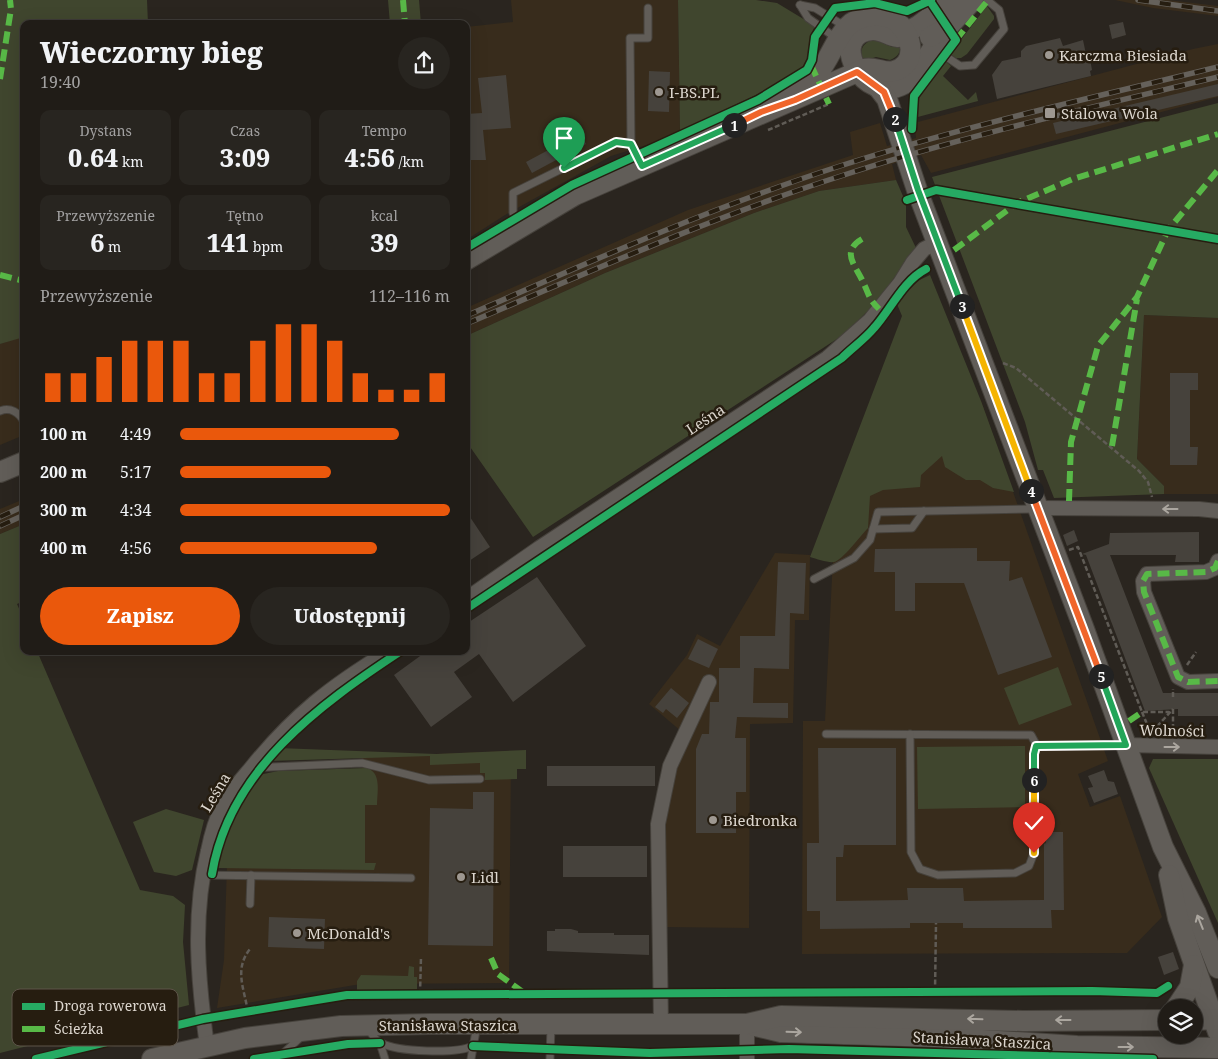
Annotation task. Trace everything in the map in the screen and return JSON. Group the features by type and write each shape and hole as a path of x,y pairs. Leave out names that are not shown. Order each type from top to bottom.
{"street":[{"path":"761,112 817,75 845,38 857,37 864,32 879,30 898,37 906,34 953,0"},
{"path":"845,38 850,59 857,72 863,78 877,86 891,88 902,85 914,74 937,40 973,0"},
{"path":"897,126 902,85 911,45 906,34"},
{"path":"470,258 575,195 761,112 795,100 857,72 870,67 894,71 908,60 923,42 937,40"},
{"path":"877,86 887,99 918,190 1163,847 1196,913 1218,968"},
{"name":"Leśna","path":"470,596 539,548 827,358 870,320 924,249 938,242"},
{"path":"0,472 20,464"},
{"path":"1038,508 1199,509 1218,511"},
{"path":"1218,561 1215,568 1206,572 1147,574 1143,581 1144,592 1178,677 1188,682 1218,681"},
{"name":"Leśna","path":"207,1046 197,964 198,907 202,875 214,827 222,808 251,768 302,711 345,677 382,655"},
{"path":"661,1025 658,824 670,766 709,682"},
{"name":"Wolności","path":"1126,745 1218,747"},
{"path":"1163,847 1178,918 1211,1022"},
{"path":"1184,999 1190,987 1194,964"},
{"name":"Stanisława Staszica","path":"152,1059 207,1046 309,1029 364,1025 747,1024 781,1016 1029,1021 1156,1020"},
{"path":"747,1024 747,1059"},
{"name":"Stanisława Staszica","path":"747,1024 781,1032 935,1037 1077,1046 1218,1048"}],"lane":[{"path":"937,40 960,66 974,65 1004,29 999,10 987,0"},
{"path":"800,6 815,8 845,38 808,18 800,6"},
{"path":"642,166 631,144 630,38 648,38 648,8"},
{"path":"522,226 514,213 513,193 616,142 631,144"},
{"path":"0,411 6,409 13,410 20,418"},
{"path":"814,579 854,558 870,540 878,512 1038,508"},
{"path":"873,529 912,528 924,511"},
{"path":"826,734 910,734 1031,735 1036,746 1034,754 1034,853 1029,866 1015,873 938,875 920,869 911,852 910,734"},
{"path":"1036,746 1126,745"},
{"path":"251,768 362,763 429,780 480,779"},
{"path":"202,875 412,878"},
{"path":"250,904 252,875"},
{"path":"471,1059 477,1024"},
{"path":"364,1025 380,1043 385,1059"},
{"path":"550,1059 551,1025"},
{"path":"277,1059 309,1029"},
{"path":"380,1043 414,1050 459,1051 472,1046"},
{"path":"459,1051 459,1059"}],"path":[{"path":"1003,363 1016,368 1139,470 1148,482 1152,501"},
{"path":"1066,551 1078,547 1152,738"},
{"path":"1173,687 1173,697"},
{"path":"1146,738 1173,709 1173,738"},
{"path":"1142,712 1169,712"},
{"path":"935,992 936,923"},
{"path":"248,1012 240,968 243,959 250,949"},
{"path":"420,994 421,957"}],"shaded area":[{"path":"511,0 678,0 680,131 653,143 611,156 505,215 470,237 470,27 513,22"},
{"path":"1115,0 1168,0 1218,6 1218,16 1153,8"},
{"path":"1218,44 1218,97 931,173 921,155 892,164 896,180 819,191 754,213 605,273 470,334 470,306 688,210 853,155 850,132 880,123 887,146 916,138 914,123"},
{"path":"1144,315 1218,318 1218,494 1164,494 1164,486 1137,459"},
{"path":"20,337 20,437 0,445 0,344"},
{"path":"981,401 1108,761 1078,774 1090,807 1120,796 1162,917 1127,953 802,954 803,721 825,721 833,557 868,436"},
{"path":"20,501 20,526 0,534 0,509"},
{"path":"775,553 810,555 809,620 795,620 793,723 750,724 749,928 665,927 664,813 677,757 688,737 649,704 687,655 697,634 720,646"},
{"path":"511,751 509,983 361,984 217,1008 224,960 227,864 362,867 362,757"}],"green space":[{"path":"0,0 147,0 148,20 20,20 20,338 0,344"},
{"path":"388,0 419,0 421,20 390,20"},
{"path":"678,0 756,0 777,3 815,26 811,34 807,65 758,94 680,131"},
{"path":"987,6 994,19 967,54 961,58 956,58 950,54"},
{"path":"872,40 892,47 900,44 897,56 890,60 876,57 864,61 862,54 863,46"},
{"path":"945,61 951,66 943,76 968,100 976,92 978,101 914,118 916,102"},
{"path":"1218,103 1218,318 1144,315 1137,459 1164,486 1164,494 1054,498 1043,470 1038,470 1025,422 932,177"},
{"path":"896,180 906,203 906,227 916,248 875,304 843,335 533,537 470,447 470,334 605,273 754,213 819,191"},
{"path":"930,275 981,401 1014,492 993,488 980,480 966,480 945,467 942,456 921,475 920,487 883,490 870,496 868,528 838,560 829,562 810,557 902,316 897,304 913,283"},
{"path":"20,526 20,603 17,604 20,611 20,655 39,655 140,890 173,896 185,905 183,942 189,1005 178,1008 178,989 12,989 12,1046 28,1046 0,1053 0,534"},
{"path":"1058,667 1072,705 1019,725 1004,688"},
{"path":"1025,746 1025,807 918,809 917,747"},
{"path":"278,748 436,754 526,750 526,769 517,769 517,779 485,780 485,773 480,773 480,763 430,765 430,756 269,761"},
{"path":"1153,759 1218,759 1218,923 1149,768"},
{"path":"367,768 375,774 378,784 377,805 365,805 365,863 376,863 374,870 218,868 215,866 232,815 259,775 278,771"},
{"path":"166,809 204,820 192,870 176,876 154,872 133,822"},
{"path":"409,966 414,967 414,977 417,977 417,992 357,992 357,981 361,975 408,976"}],"building":[{"path":"1123,22 1126,35 1112,39 1109,25"},
{"path":"1060,38 1063,46 1083,40 1087,59 1090,59 1091,76 997,99 992,75 1002,61 1021,57 1021,51 1026,46"},
{"name":"I-BS.PL","path":"649,71 670,72 669,112 648,111"},
{"path":"506,75 511,128 483,130 486,160 470,160 470,114 482,113 478,78"},
{"path":"1218,84 1218,96 1056,134 1053,123"},
{"path":"580,133 586,144 532,173 526,162"},
{"path":"1170,373 1198,373 1198,390 1190,390 1190,447 1198,447 1197,465 1170,465"},
{"path":"470,517 490,547 470,560"},
{"path":"1074,530 1078,541 1067,546 1063,535"},
{"path":"1199,532 1199,562 1175,562 1176,555 1110,555 1163,693 1218,693 1218,716 1178,716 1178,709 1145,711 1086,555 1082,554 1109,544 1110,533"},
{"path":"977,548 977,561 1010,561 1009,581 1022,577 1052,657 998,675 964,583 915,583 915,611 895,611 895,572 874,572 875,549"},
{"path":"778,562 806,563 804,614 790,613 789,669 754,668 753,703 788,703 788,718 737,717 735,738 746,738 746,792 736,792 736,833 696,833 696,749 702,734 709,734 710,702 719,702 719,668 740,668 740,636 775,636"},
{"path":"537,577 586,646 513,702 479,654 454,672 472,697 431,727 394,675 422,655 470,655 470,621"},
{"path":"698,639 718,649 709,668 688,659"},
{"path":"671,688 689,703 677,718 666,709 663,713 655,707"},
{"path":"818,748 896,748 896,845 844,845 843,857 836,857 836,901 908,900 907,888 963,888 964,901 1044,900 1044,844 1046,843 1046,832 1063,832 1064,910 1051,910 1052,928 963,928 963,923 910,923 910,928 820,929 820,911 807,911 807,843 819,843"},
{"path":"547,766 655,766 655,786 547,786"},
{"path":"1104,770 1108,781 1114,782 1118,794 1094,803 1088,788 1093,787 1088,776"},
{"name":"Lidl","path":"473,792 494,792 493,946 428,945 430,808 473,809"},
{"path":"563,846 647,846 647,877 563,877"},
{"name":"McDonald's","path":"269,917 325,919 324,949 268,947"},
{"path":"555,929 571,929 578,931 578,933 649,935 649,955 547,951 547,931 555,931"},
{"path":"1173,952 1179,969 1164,975 1158,957"}],"railway":[{"path":"1138,0 1218,11"},
{"path":"470,314 698,217 840,166 981,125 1218,67"},
{"path":"470,322 701,226 844,175 983,134 1218,77"},
{"path":"0,517 20,508"},
{"path":"0,526 20,517"}],"marked path":[{"path":"0,79 11,9 10,0"},
{"path":"403,0 405,20"},
{"path":"956,40 988,0"},
{"path":"811,65 829,104"},
{"path":"954,250 1017,203 1073,179 1218,134"},
{"path":"1069,501 1071,442 1098,346 1137,297 1168,230 1218,170"},
{"path":"862,239 852,249 852,259 871,299 879,309"},
{"path":"0,275 20,280"},
{"path":"1112,446 1137,299"},
{"path":"1218,561 1215,568 1206,572 1147,574 1143,581 1144,592 1178,677 1188,682 1218,681"},
{"path":"1129,721 1142,712"},
{"path":"491,958 498,974 524,993"}],"cycle path":[{"path":"470,246 572,185 758,100 807,70 812,60 815,37 835,8 875,3 907,11 931,0"},
{"path":"912,129 914,96 956,40 930,1"},
{"path":"907,200 936,190 1218,239"},
{"path":"470,606 842,358 880,321 904,288 926,269"},
{"path":"212,874 222,837 237,803 258,772 282,744 310,718 339,694 395,655"},
{"path":"178,1025 203,1019 347,995 1092,991 1157,993 1168,986"},
{"path":"254,1059 348,1044 380,1043"},
{"path":"36,1059 90,1046"},
{"path":"473,1046 650,1053 789,1049 1153,1059"}],"place":[{"name":"Karczma Biesiada","path":"1049,55"},
{"name":"I-BS.PL","path":"659,92"},
{"name":"Stalowa Wola","path":"1050,113"},
{"name":"Biedronka","path":"713,820"},
{"name":"Lidl","path":"461,877"},
{"name":"McDonald's","path":"297,933"}],"route":[{"path":"564,168 616,142 631,144 635,156 642,166 761,112 795,100 857,72 884,92 920,196 1126,745 1036,746 1034,754 1034,853"}]}
